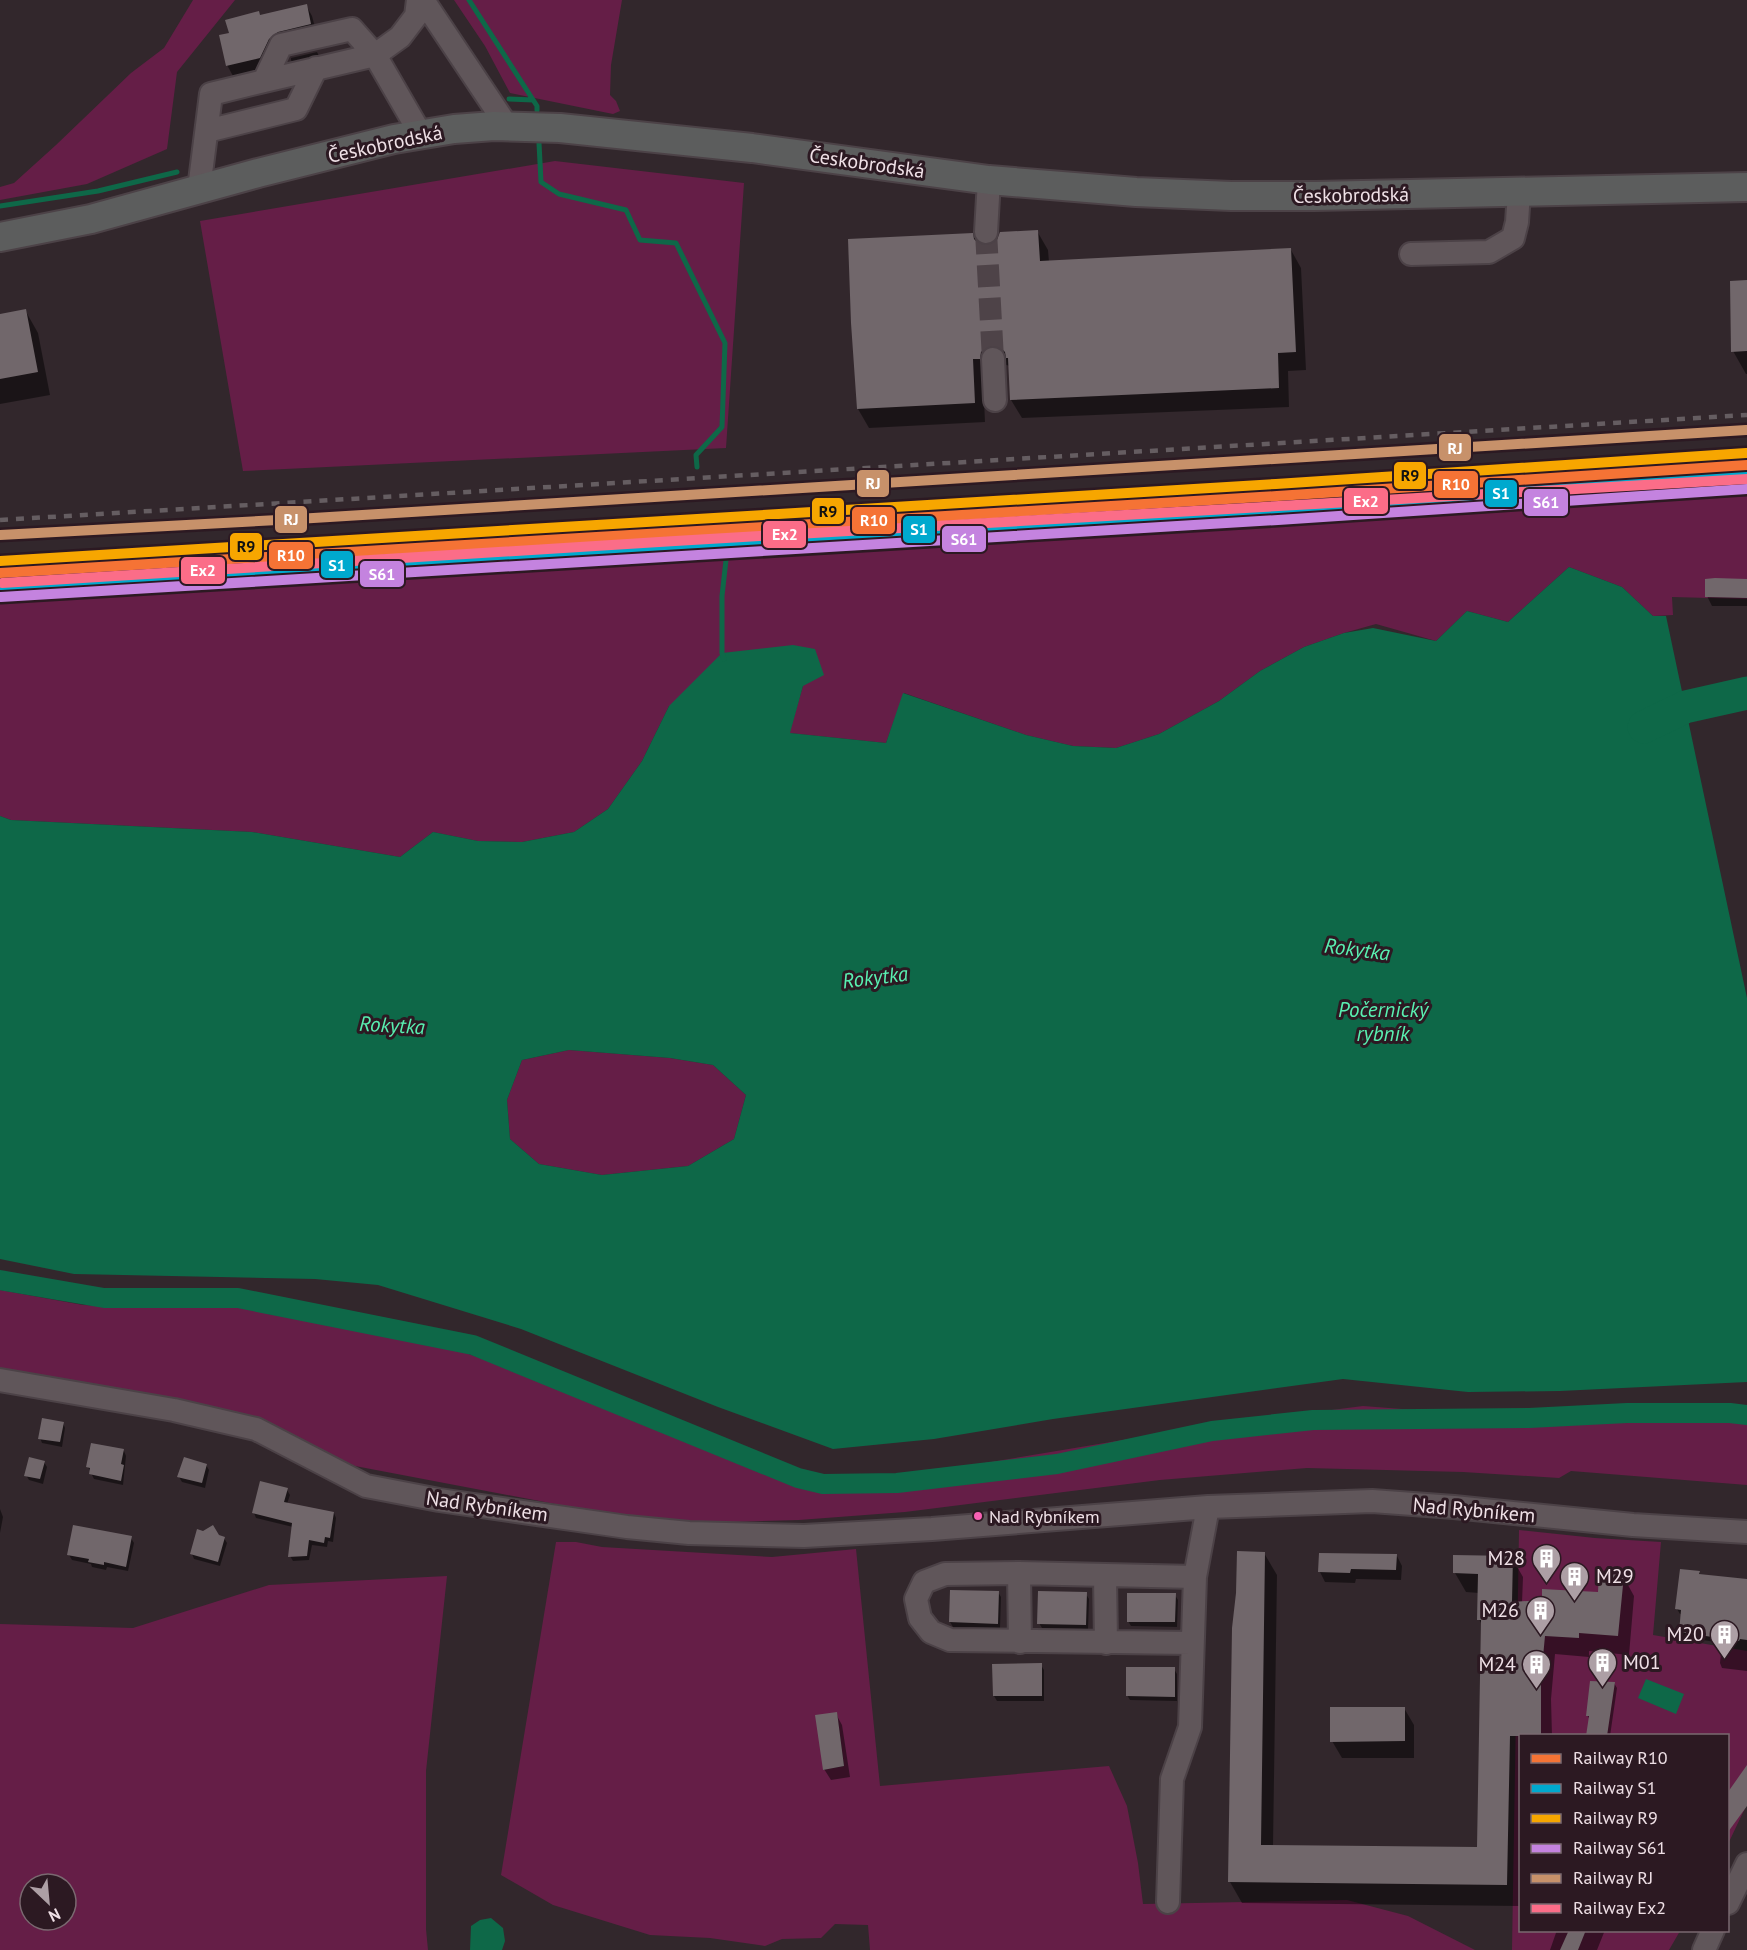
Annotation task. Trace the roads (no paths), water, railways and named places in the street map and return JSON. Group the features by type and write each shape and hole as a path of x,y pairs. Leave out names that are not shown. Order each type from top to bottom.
{"main road":[{"name":"Českobrodská","path":"0,237 91,219 420,133 507,126 560,128 752,148 989,180 1136,192 1231,196 1747,187"}],"street":[{"path":"199,189 212,94 375,55 400,37 416,16 418,0"},
{"path":"423,0 507,126"},
{"path":"264,81 281,45 352,28 375,55 420,133"},
{"path":"207,131 296,109 316,68"},
{"path":"986,232 989,180"},
{"path":"1411,254 1488,252 1513,238 1517,222 1519,192"},
{"path":"993,359 995,400"},
{"name":"Nad Rybníkem","path":"0,1380 174,1410 256,1429 366,1486 440,1500 627,1527 678,1532 804,1536 932,1529 1208,1507 1372,1502 1454,1507 1596,1530 1747,1532"},
{"path":"1168,1902 1172,1779 1190,1727 1195,1577 1208,1507"},
{"path":"1191,1643 950,1640 931,1632 920,1618 916,1599 924,1582 945,1574 1019,1573 1195,1577"},
{"path":"1019,1573 1020,1642"},
{"path":"1105,1575 1106,1642"},
{"path":"1729,1901 1747,1864"},
{"path":"1704,1950 1712,1932"}],"water":[{"name":"Počernický rybník","path":"1569,567 1622,587 1653,616 1666,616 1747,998 1747,1382 1560,1391 1468,1392 1343,1379 1053,1419 934,1439 833,1449 718,1407 521,1329 378,1285 315,1279 74,1274 0,1259 0,816 11,820 252,832 400,857 433,832 478,841 522,842 574,832 608,809 642,761 669,706 722,653 793,645 815,649 824,675 803,686 790,733 886,743 903,693 1026,735 1073,746 1116,748 1159,734 1219,701 1260,671 1304,647 1344,633 1373,628 1436,641 1467,611 1508,622","holes":["569,1050 670,1058 713,1065 746,1095 734,1139 688,1166 602,1175 539,1164 510,1139 507,1100 522,1060"]},
{"path":"1646,1679 1684,1694 1676,1714 1638,1698"},
{"path":"491,1918 503,1928 505,1941 502,1950 470,1950 471,1926 480,1920"}],"waterway":[{"path":"469,0 537,106 537,110"},
{"path":"509,99 533,100"},
{"path":"539,143 541,182 559,194 626,210 640,240 676,243 725,343 722,427 696,455 697,467"},
{"path":"0,206 98,191 177,172"},
{"path":"724,659 722,653 722,596 728,542"},
{"path":"1644,727 1685,707 1747,693"},
{"path":"0,1280 104,1298 238,1298 473,1345 798,1478 823,1484 897,1483 1057,1464 1212,1431 1313,1420 1529,1418 1627,1413 1747,1415"}],"tunnel":[{"path":"986,232 993,359"}],"railway":[{"path":"0,520 1747,415"},
{"path":"0,533 1747,426"}],"rail line":[{"name":"RJ","path":"0,535 297,519 1746,430"},
{"name":"R9","path":"0,561 1276,484 1746,453"},
{"name":"R10","path":"0,573 1277,496 1747,465"},
{"name":"S1","path":"1,585 1278,508 1747,477"},
{"name":"Ex2","path":"2,583 675,541 1747,479"},
{"name":"S61","path":"1,597 1278,520 1747,489"}],"place":[{"name":"Nad Rybníkem","path":"978,1516"},
{"name":"M28","path":"1546,1584"},
{"name":"M29","path":"1575,1602"},
{"name":"M26","path":"1540,1636"},
{"name":"M20","path":"1725,1660"},
{"name":"M01","path":"1602,1688"},
{"name":"M24","path":"1537,1690"}],"water label":[{"name":"Rokytka","path":"1357,949"},
{"name":"Rokytka","path":"875,977"},
{"name":"Rokytka","path":"392,1025"}]}
